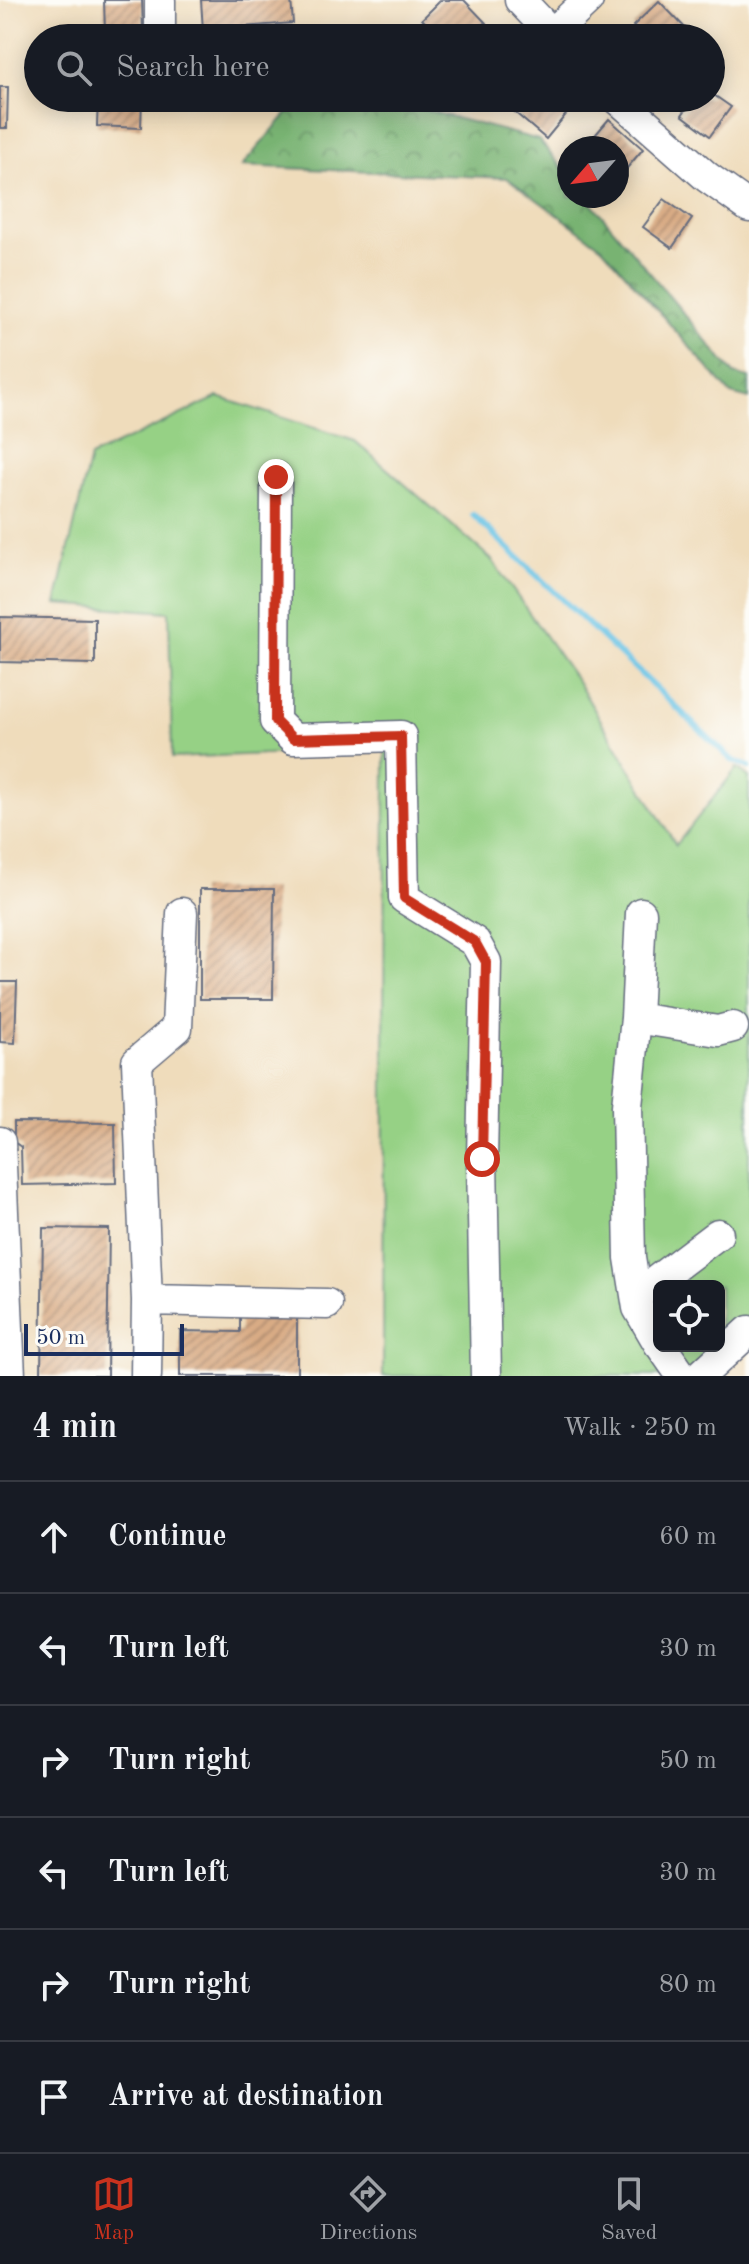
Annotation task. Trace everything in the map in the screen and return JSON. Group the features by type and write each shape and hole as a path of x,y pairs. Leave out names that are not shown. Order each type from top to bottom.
{"street":[{"path":"160,0 160,24"},
{"path":"520,0 543,24"},
{"path":"565,24 588,0"},
{"path":"633,112 707,177 749,207"},
{"path":"276,477 275,721 293,739 401,736 404,898 475,942 486,962 482,1159 486,1376"},
{"path":"146,1376 147,1300 137,1062 177,1028 182,913"},
{"path":"641,913 636,1018 627,1106 630,1258 638,1308 653,1333"},
{"path":"636,1018 718,1031 733,1027"},
{"path":"0,1142 10,1376"},
{"path":"636,1296 718,1234"},
{"path":"147,1300 327,1304"},
{"path":"700,1376 749,1331"},
{"path":"665,1352 682,1376"}],"green space":[{"path":"288,112 433,112 539,140 557,162 557,208 596,208 734,374 749,378 749,399 731,394 602,247 507,178 242,166"},
{"path":"218,397 355,441 491,559 577,681 676,845 737,768 749,777 749,1331 700,1376 383,1376 385,749 172,758 169,612 56,604 90,457"}],"building":[{"path":"104,0 142,0 143,24 105,24"},
{"path":"201,0 291,0 293,23 203,24"},
{"path":"441,0 464,0 486,23 427,24 422,19"},
{"path":"659,1 681,24 635,24"},
{"path":"0,87 8,87 7,128 0,128"},
{"path":"725,103 731,107 710,136 682,115 684,112 725,112"},
{"path":"98,112 142,112 141,128 97,126"},
{"path":"514,112 568,112 546,139"},
{"path":"609,119 628,136 594,136"},
{"path":"629,137 643,149 629,166"},
{"path":"664,199 692,219 672,248 643,227"},
{"path":"0,617 95,619 95,664 0,662"},
{"path":"200,889 274,889 273,999 200,999"},
{"path":"0,982 17,982 15,1043 0,1042"},
{"path":"14,1122 115,1123 116,1183 22,1185 21,1147 14,1142"},
{"path":"43,1228 109,1229 107,1376 41,1376"},
{"path":"240,1315 297,1315 297,1376 180,1376 180,1331 240,1332"}],"waterway":[{"path":"473,515 732,760 749,767"}],"route":[{"path":"276,477 275,721 293,739 401,736 404,898 475,942 486,962 482,1159"}]}
